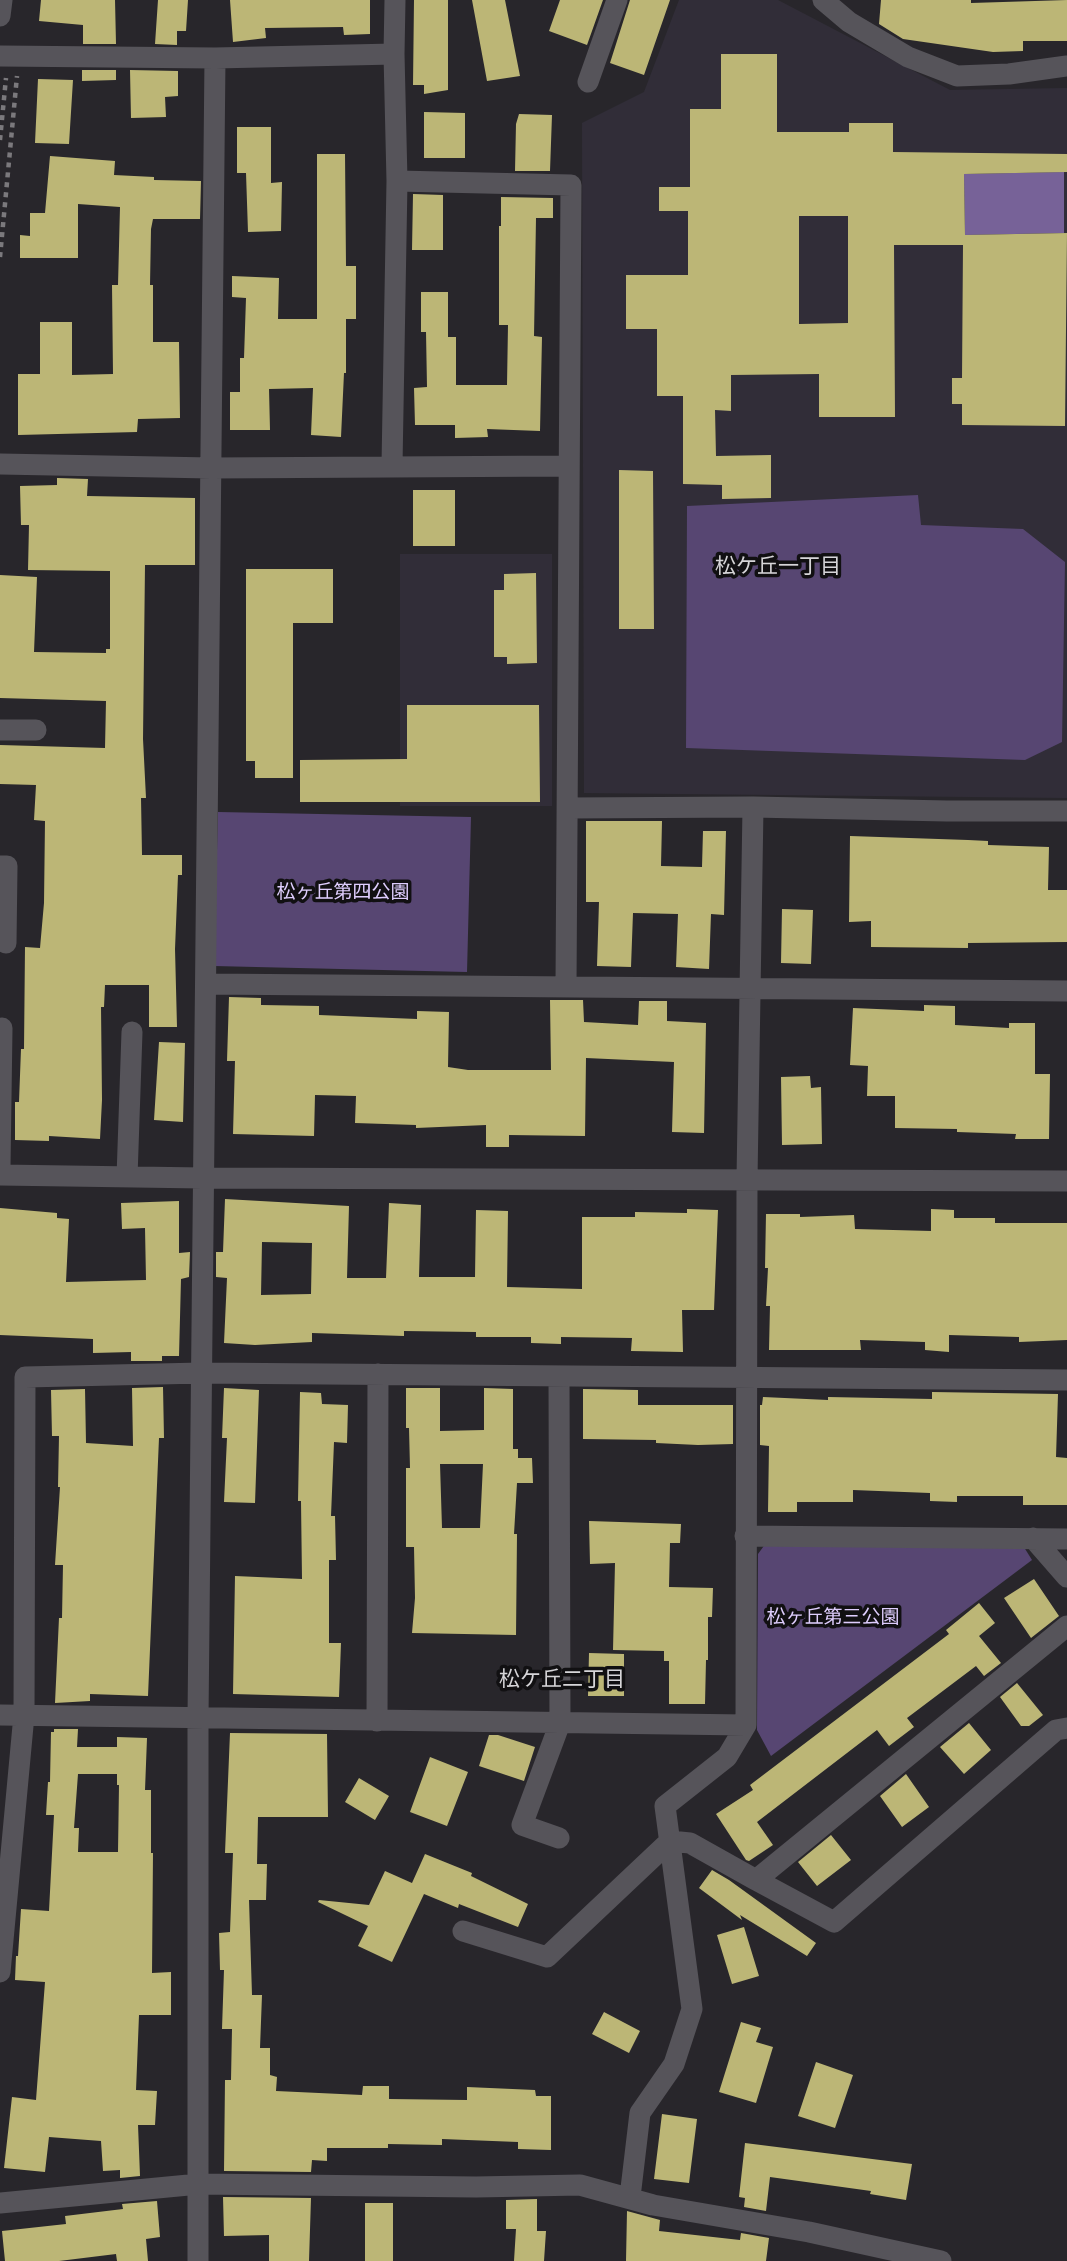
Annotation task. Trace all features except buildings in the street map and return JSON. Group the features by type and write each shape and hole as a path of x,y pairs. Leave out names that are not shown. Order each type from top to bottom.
{"street":[{"path":"0,16 2,0"},
{"path":"392,465 397,181 395,0"},
{"path":"588,82 617,0"},
{"path":"823,0 849,22 908,57 957,76 1009,74 1067,66"},
{"path":"9,56 215,58 394,54"},
{"path":"198,2261 198,1718 215,58"},
{"path":"397,181 571,185 565,985"},
{"path":"0,464 211,468 568,466"},
{"path":"0,730 36,730"},
{"path":"568,807 1067,811"},
{"path":"630,2197 640,2113 674,2064 692,2009 665,1807 727,1757 746,1725 747,1179 753,807"},
{"path":"0,866 7,866 6,943"},
{"path":"206,984 1067,991"},
{"path":"0,1166 2,1028"},
{"path":"127,1177 132,1032"},
{"path":"0,1175 1067,1181"},
{"path":"0,1972 24,1715 26,1377 202,1373 1067,1380"},
{"path":"377,1720 378,1374"},
{"path":"559,1376 560,1723 522,1825 559,1838"},
{"path":"745,1535 1067,1539"},
{"path":"1033,1538 1067,1577"},
{"path":"756,1880 1067,1626"},
{"path":"0,1716 746,1725"},
{"path":"463,1931 547,1957 670,1841 690,1843 834,1922 1056,1730 1067,1728"},
{"path":"0,2203 199,2184 476,2188 580,2185 653,2204 809,2232 941,2261"}],"path":[{"path":"0,257 9,56"}],"shaded area":[{"path":"679,0 778,0 950,90 1067,88 1067,798 584,793 582,123 644,92"},
{"path":"1064,172 1064,233 965,235 964,174"},
{"path":"400,554 552,554 552,806 400,806"}],"green space":[{"path":"918,495 921,525 1023,529 1065,562 1062,742 1025,760 686,748 687,506"},
{"name":"松ヶ丘第四公園","path":"218,812 471,817 467,972 214,966"},
{"name":"松ヶ丘第三公園","path":"766,1543 1022,1544 1032,1560 771,1756 757,1730 758,1554"}],"district":[{"name":"松ケ丘一丁目","path":"778,567"},
{"name":"松ケ丘二丁目","path":"562,1680"}]}
